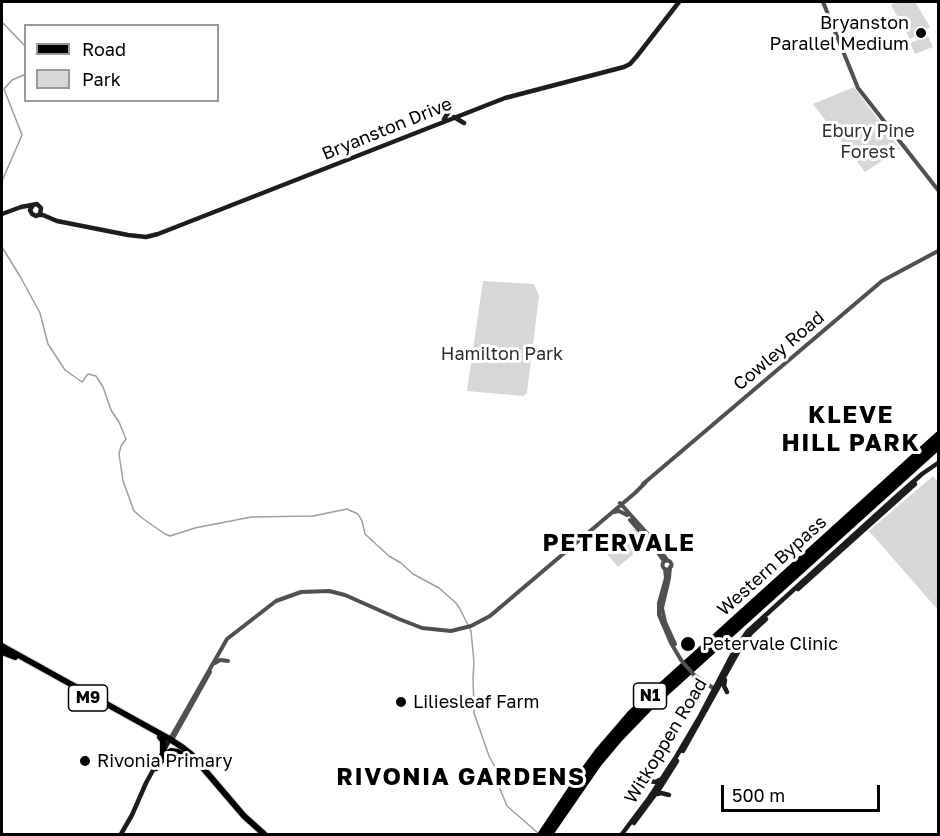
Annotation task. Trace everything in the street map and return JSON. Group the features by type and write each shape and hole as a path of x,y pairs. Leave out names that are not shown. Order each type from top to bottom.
{"highway":[{"name":"Western Bypass","path":"549,831 557,813 580,777 631,714 939,436"},
{"name":"Western Bypass","path":"549,831 593,771 657,700 939,446"}],"main road":[{"name":"Bryanston Drive","path":"39,215 67,224 131,235 146,237 158,234 505,98 624,68 630,64 678,2"},
{"path":"439,123 447,116 448,107"},
{"path":"454,117 464,123"},
{"path":"2,214 20,207 33,205 39,205 42,209 39,215 34,215 26,208 20,207"},
{"path":"32,213 30,210 33,205"},
{"name":"Bryanston Drive","path":"42,209 45,215 56,219 131,235"},
{"name":"Witkoppen Road","path":"623,834 666,776 712,701 716,688 742,645 754,630 939,465"},
{"name":"Witkoppen Road","path":"666,776 749,630 922,474 939,465"},
{"name":"M9","path":"2,649 190,754 244,816 264,834"},
{"name":"M9","path":"2,649 170,741 194,762 257,834"},
{"path":"712,701 719,694 727,693 723,684 729,669"},
{"path":"160,737 163,741 163,752"},
{"path":"143,791 170,741"},
{"path":"121,834 170,741"},
{"path":"156,768 171,751 178,752 194,762"},
{"path":"651,798 653,789 650,781 658,781 666,776"},
{"path":"651,798 659,793 667,794 664,785 666,776"}],"street":[{"path":"824,2 858,88 939,190"},
{"name":"Cowley Road","path":"590,530 882,281 939,251"},
{"name":"Cowley Road","path":"229,637 276,601 294,594 320,590 345,595 415,626 433,630 455,631 479,623 645,483"},
{"path":"626,513 626,504 635,493"},
{"path":"620,505 653,540 665,560 671,562 659,603 659,615 671,643 694,675 716,688"},
{"path":"611,513 618,510 626,513"},
{"path":"665,560 662,566 668,568"},
{"path":"170,741 229,637"},
{"path":"170,741 229,637"},
{"path":"214,664 220,660 228,661"}],"green space":[{"path":"897,2 915,2 930,27 910,39 891,5"},
{"path":"928,36 933,47 915,54 910,43"},
{"name":"Ebury Pine Forest","path":"854,87 900,149 865,172 813,104"},
{"name":"Hamilton Park","path":"483,281 534,284 539,296 527,393 523,396 467,391"},
{"path":"933,476 938,482 938,610 869,531"},
{"path":"635,528 647,543 618,567 606,553"}],"waterway":[{"path":"2,22 24,45"},
{"path":"2,181 22,135 4,89 12,80 24,75"},
{"path":"2,247 40,313 48,344 65,370 82,382 88,374 96,376 103,387 111,410 126,439 119,454 123,481 134,511 142,518 170,536 195,528 251,517 313,516 347,509 358,514 365,534 389,556 413,574 439,588 456,603 471,631 474,662 474,713 495,767 500,789 507,806 538,833"}],"place":[{"name":"Bryanston Parallel Medium","path":"921,33"},
{"name":"Petervale Clinic","path":"688,644"},
{"name":"Liliesleaf Farm","path":"401,702"},
{"name":"Rivonia Primary","path":"85,761"}],"district":[{"name":"KLEVE HILL PARK","path":"851,429"},
{"name":"PETERVALE","path":"619,543"},
{"name":"RIVONIA GARDENS","path":"461,777"}]}
